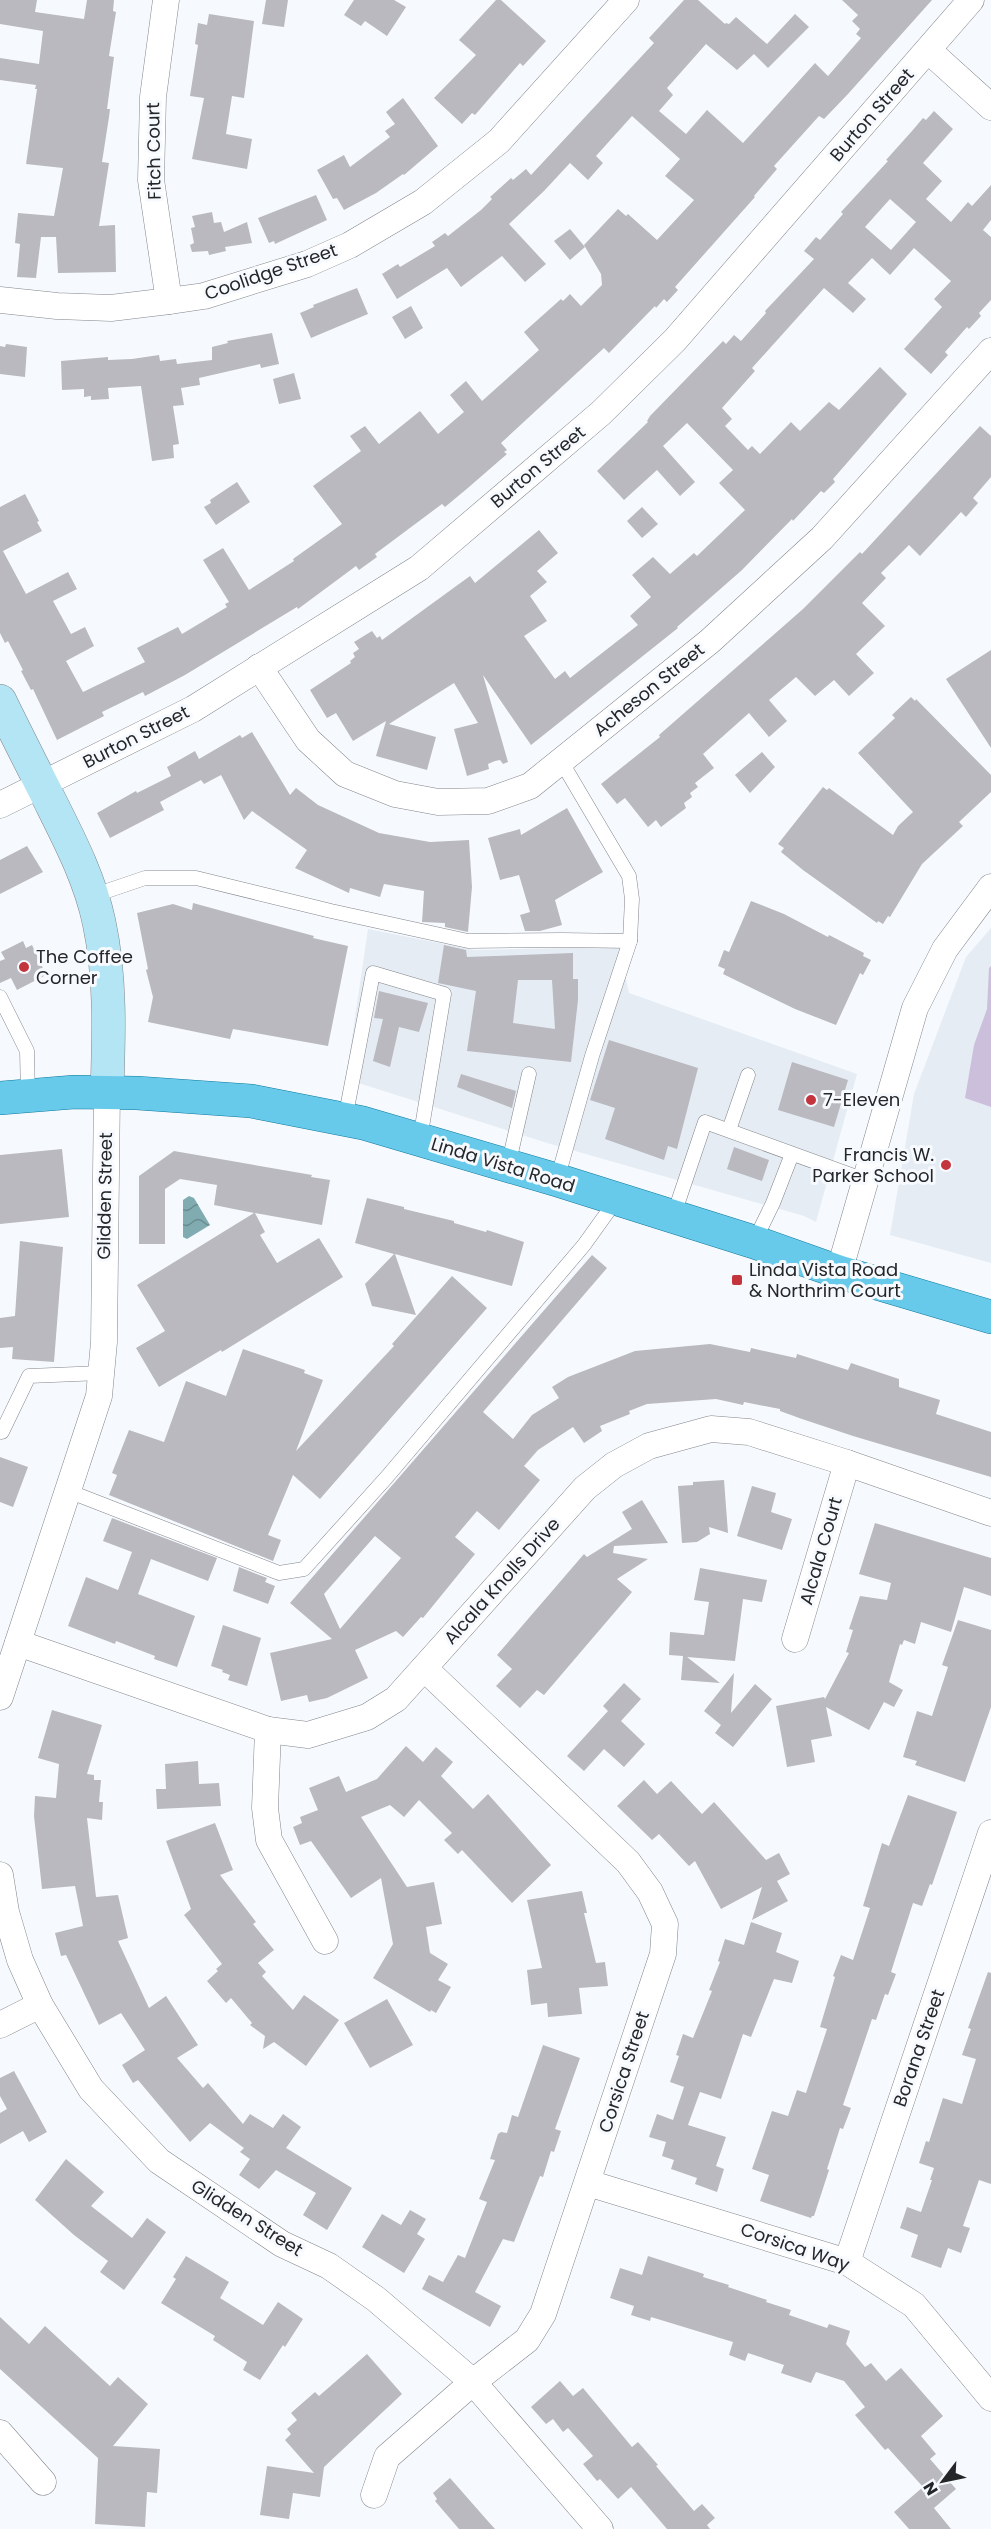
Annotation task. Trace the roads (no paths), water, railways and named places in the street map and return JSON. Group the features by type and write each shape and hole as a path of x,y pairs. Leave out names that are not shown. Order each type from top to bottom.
{"main road":[{"name":"Linda Vista Road","path":"14,1097 107,1091 251,1101 345,1119 557,1180 754,1242 839,1272 991,1317"}],"street":[{"name":"Fitch Court","path":"166,0 153,97 151,180 169,301"},
{"name":"Coolidge Street","path":"0,300 57,306 111,308 204,296 308,264 350,245 423,202 499,141 626,0"},
{"name":"Burton Street","path":"0,805 193,709 419,568 601,413 675,340 929,51 971,0"},
{"path":"929,51 991,107"},
{"name":"Acheson Street","path":"260,667 308,740 345,774 395,794 438,802 488,801 530,786 710,641 822,538 991,351"},
{"name":"Glidden Street","path":"0,701 68,836 92,896 105,959 108,1003 104,1342 99,1396 0,1697"},
{"path":"839,1272 915,1008 945,949 991,887"},
{"name":"Alcala Knolls Drive","path":"18,1642 268,1730 308,1735 367,1717 396,1699 585,1488 614,1465 649,1446 711,1429 749,1432 991,1513"},
{"name":"Alcala Court","path":"795,1639 847,1463"},
{"name":"Corsica Street","path":"374,2495 387,2457 473,2382 527,2340 543,2314 663,1954 664,1924 650,1892 628,1862 424,1668"},
{"path":"268,1730 265,1808 269,1840 325,1941"},
{"name":"Borana Street","path":"847,2262 991,1833"},
{"name":"Glidden Street","path":"0,1875 6,1912 20,1960 40,2005 91,2090 159,2161 282,2244 329,2266 376,2299 473,2382 600,2529"},
{"path":"0,2025 40,2005"},
{"name":"Corsica Way","path":"588,2183 847,2262 914,2305 991,2398"},
{"path":"0,2433 43,2482"}],"lane":[{"path":"557,1180 592,1056 630,941 632,898 629,876 561,761"},
{"path":"92,896 145,878 196,878 468,941 630,941"},
{"path":"345,1119 373,974 444,994 420,1140"},
{"path":"0,997 27,1051 14,1097"},
{"path":"508,1166 529,1074"},
{"path":"729,1130 748,1076"},
{"path":"673,1217 705,1122 865,1180"},
{"path":"754,1242 773,1203 792,1154"},
{"path":"68,1491 279,1573 304,1569 386,1478 576,1254 617,1199"},
{"path":"2,1431 29,1376 101,1373"}],"water":[{"path":"189,1196 194,1198 210,1225 187,1239 183,1237 183,1200"}],"place":[{"name":"The Coffee Corner","path":"24,967"},
{"name":"7-Eleven","path":"811,1100"},
{"name":"Francis W. Parker School","path":"946,1165"},
{"name":"Linda Vista Road & Northrim Court","path":"737,1280"}]}
